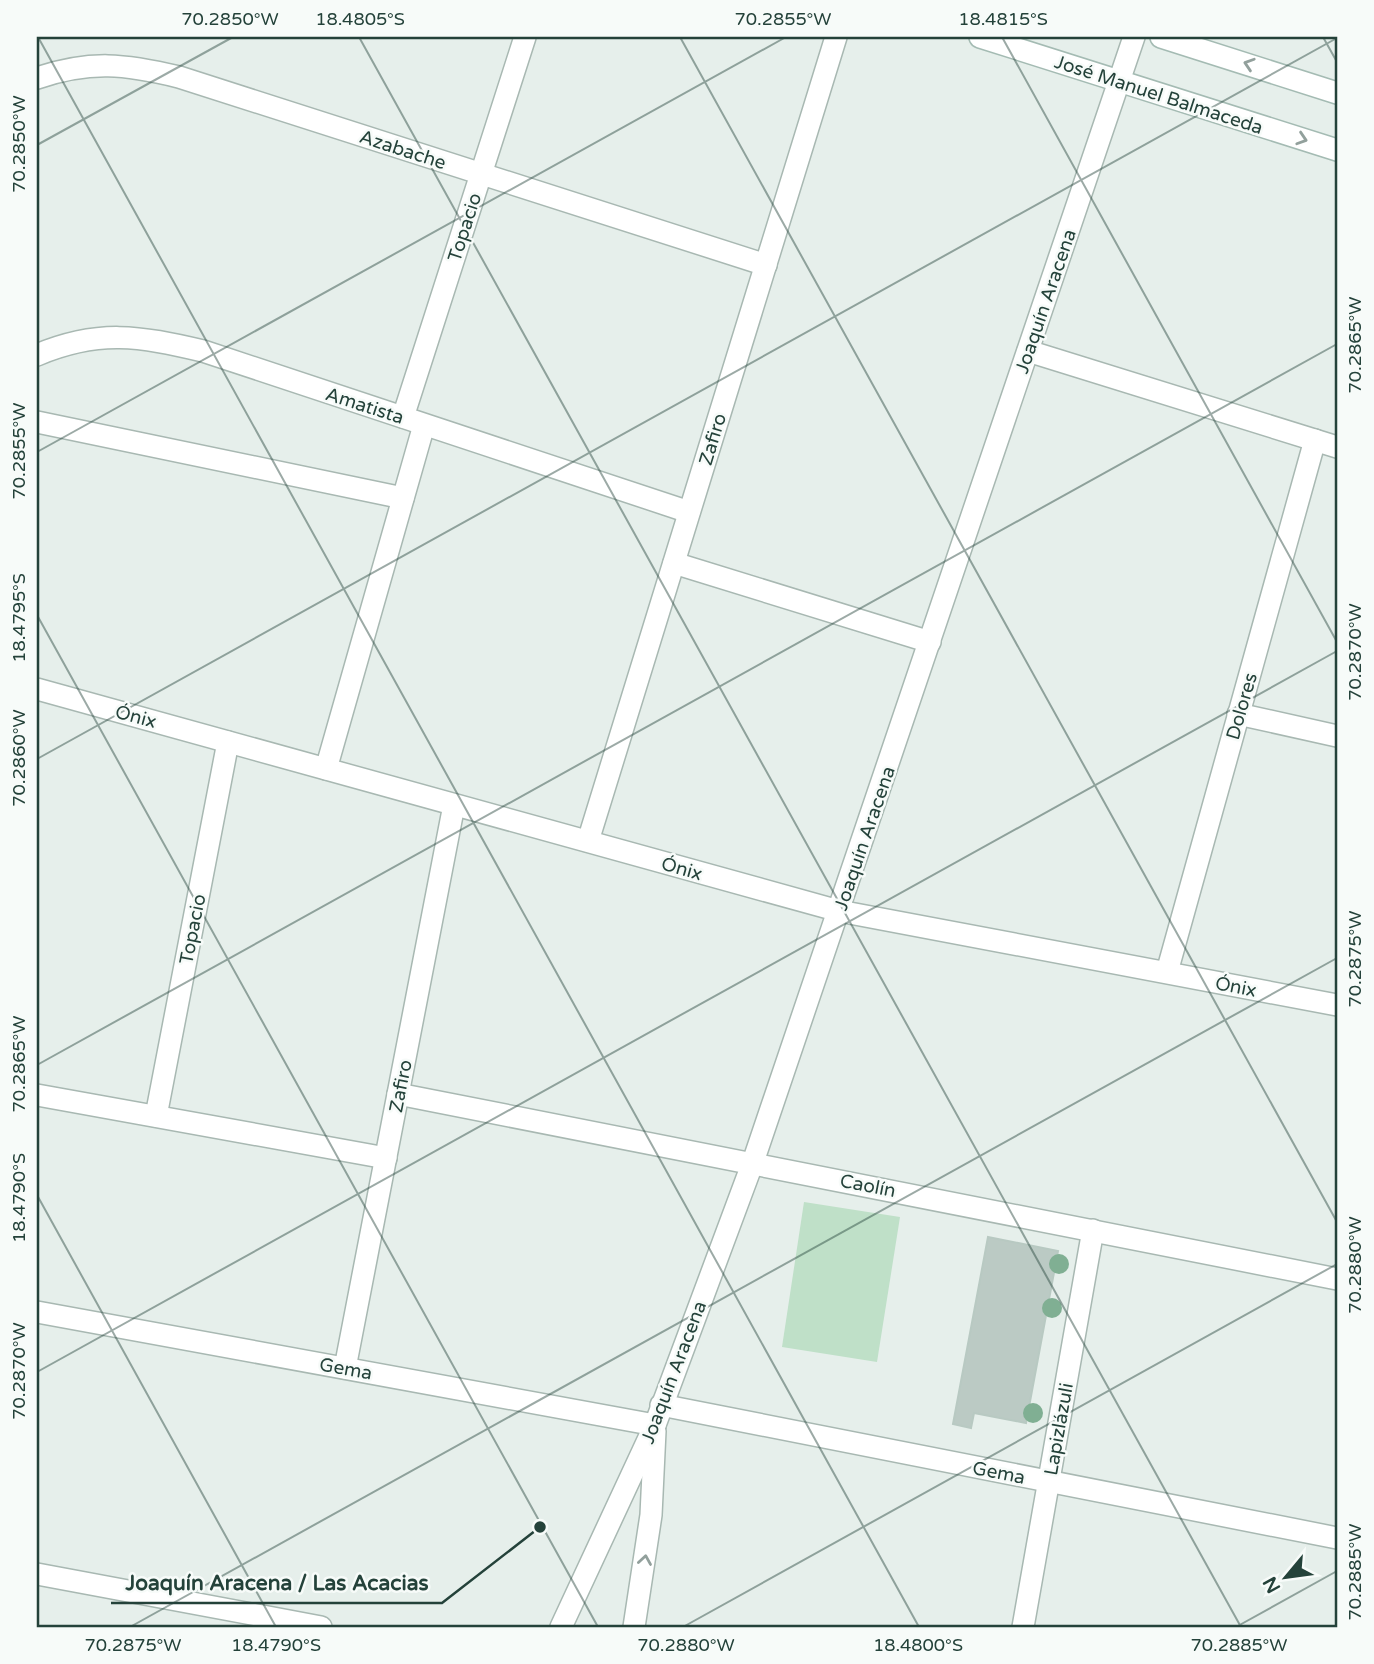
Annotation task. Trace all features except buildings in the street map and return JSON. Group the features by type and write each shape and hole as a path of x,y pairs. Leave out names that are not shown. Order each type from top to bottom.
{"street":[{"name":"Topacio","path":"403,417 525,37"},
{"name":"Zafiro","path":"588,841 836,37"},
{"name":"José Manuel Balmaceda","path":"980,37 1337,150"},
{"name":"Joaquín Aracena","path":"561,1627 658,1415 753,1162 1134,37"},
{"path":"1161,37 1337,93"},
{"name":"Azabache","path":"37,78 91,64 138,67 766,265"},
{"name":"Amatista","path":"37,355 79,340 118,336 145,338 203,351 689,512"},
{"path":"1028,351 1337,447"},
{"path":"37,422 403,498"},
{"path":"326,769 424,425"},
{"name":"Dolores","path":"1167,972 1315,440"},
{"path":"674,563 930,642"},
{"name":"Ónix","path":"37,689 839,912 1337,1005"},
{"path":"1238,714 1337,736"},
{"name":"Topacio","path":"156,1116 228,742"},
{"name":"Zafiro","path":"345,1368 454,804"},
{"name":"Caolín","path":"398,1094 1337,1279"},
{"path":"37,1095 386,1158"},
{"name":"Lapizlázuli","path":"1023,1627 1093,1230"},
{"name":"Gema","path":"37,1312 345,1368 658,1415 1049,1482 1337,1538"},
{"path":"634,1627 652,1515 658,1415"},
{"path":"37,1574 313,1627"}],"green space":[{"path":"804,1202 900,1217 877,1362 782,1347"}],"place":[{"name":"Joaquín Aracena / Las Acacias","path":"540,1527"}]}
